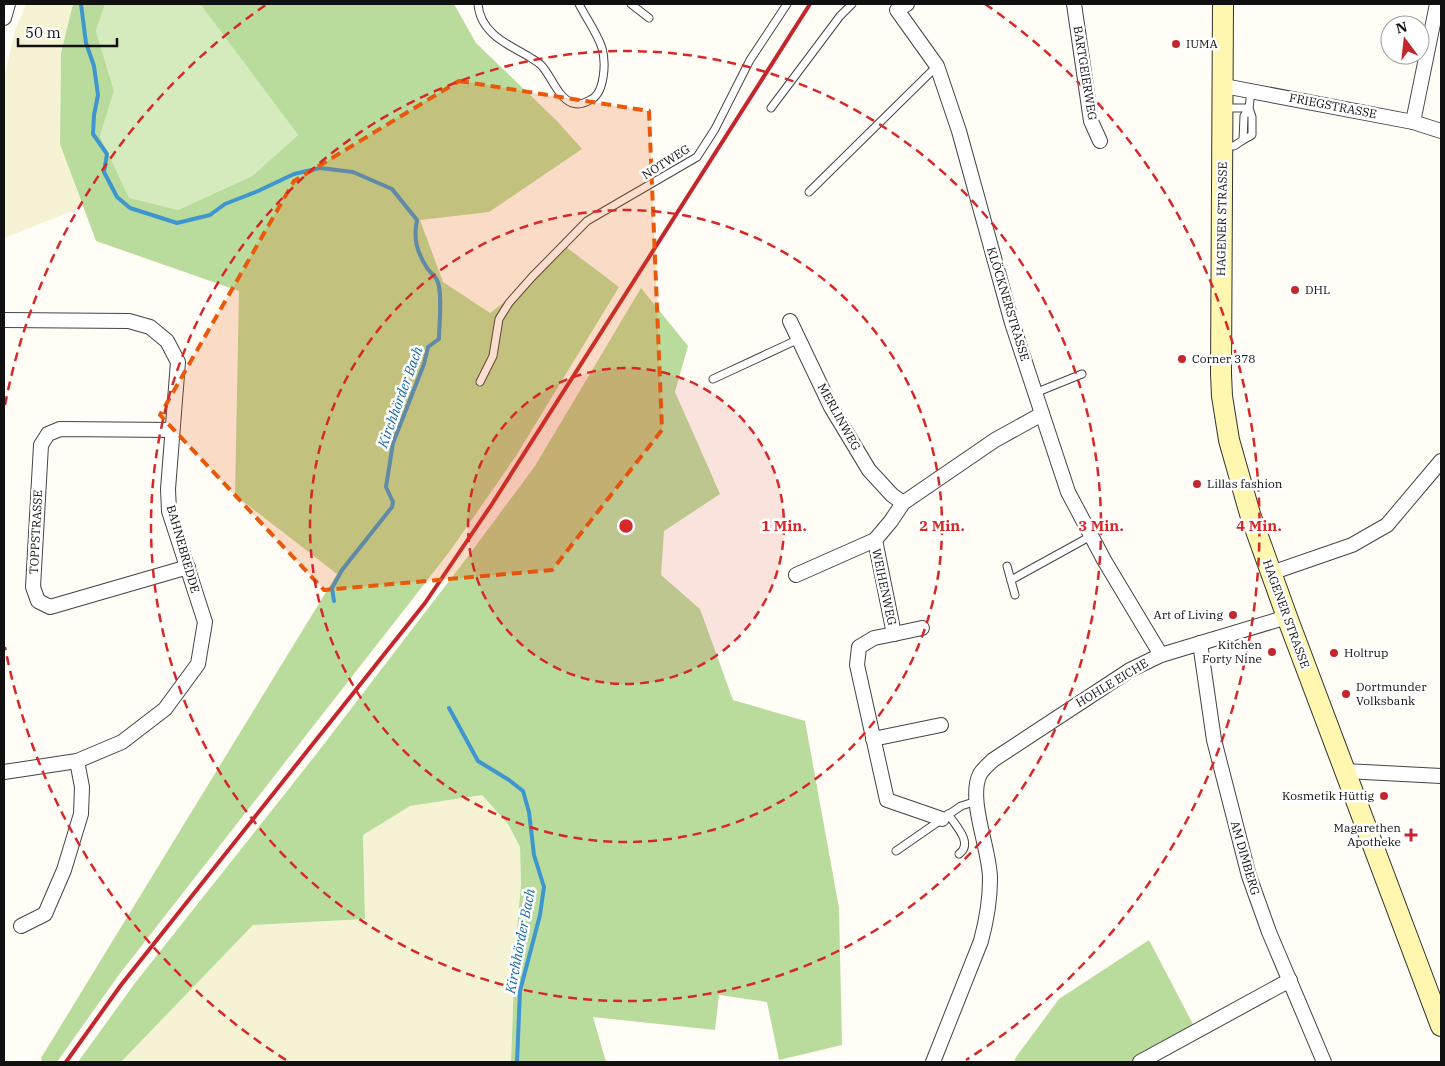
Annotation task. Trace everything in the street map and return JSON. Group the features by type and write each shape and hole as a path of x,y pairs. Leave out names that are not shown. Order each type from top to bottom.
{"main road":[{"name":"HAGENER STRASSE","path":"1223,4 1224,86 1220,320 1222,396 1229,440 1239,478 1287,618 1441,1026"}],"street":[{"path":"4,18 8,4"},
{"name":"BARTGEIERWEG","path":"1074,4 1091,121 1100,141"},
{"path":"1413,122 1437,4"},
{"name":"KLÖCKNERSTRASSE","path":"898,6 937,66 959,131 1012,323 1068,492 1091,536 1161,655"},
{"name":"FRIEGSTRASSE","path":"1224,86 1413,122 1441,131"},
{"name":"BAHNEBREDDE","path":"4,320 129,321 150,326 167,341 178,362 168,488 169,511 205,622 198,664 165,709 122,742 77,761 4,772"},
{"name":"MERLINWEG","path":"790,321 831,407 870,470 903,503"},
{"path":"796,575 874,540 903,503 995,440 1042,414"},
{"name":"TOPPSTRASSE","path":"172,430 60,429 48,434 42,445 33,587 38,601 50,607 188,567"},
{"path":"1272,573 1352,545 1387,525 1441,461"},
{"name":"WEIHENWEG","path":"874,540 894,634"},
{"name":"HOHLE EICHE","path":"933,1062 986,924 990,879 977,801 977,787 981,774 993,760 1130,670 1161,655 1287,618"},
{"name":"WEIHENWEG","path":"922,628 874,638 859,647 857,665 887,800 945,817"},
{"name":"AM DIMBERG","path":"1200,643 1214,740 1249,876 1269,932 1324,1062"},
{"path":"873,740 941,725"},
{"path":"21,926 44,914 64,870 81,814 82,787 77,761"},
{"path":"1345,771 1441,776"},
{"path":"1140,1062 1290,980"}],"lane":[{"path":"478,4 478,11 485,26 497,38 540,64 564,96 571,102 579,104 594,98 601,90 603,76 602,49 579,4"},
{"path":"631,4 649,18"},
{"name":"NOTWEG","path":"480,382 493,356 499,319 532,278 586,221 697,157 719,120 750,60 787,4"},
{"path":"771,108 840,16 852,4"},
{"path":"808,192 937,66"},
{"path":"1223,146 1234,146 1243,140 1244,116 1248,108 1251,90"},
{"path":"1223,108 1248,108"},
{"path":"713,379 799,340"},
{"path":"1035,394 1082,374"},
{"path":"1011,580 1091,536"},
{"path":"1007,566 1015,595"},
{"path":"896,851 961,806 977,801"},
{"path":"945,817 964,838 965,845 963,851 959,854"}],"highlighted area":[{"path":"459,81 649,111 662,430 552,570 324,590 160,415 294,181"}],"shaded area":[{"path":"26,4 73,4 61,53 60,144 83,207 4,238 4,79 15,30"},
{"path":"482,795 508,824 520,847 521,884 515,952 511,1062 121,1062 253,925 365,919 363,835 410,806"}],"green space":[{"path":"73,4 105,4 96,31 114,91 100,136 129,198 178,210 252,176 298,135 200,4 454,4 476,43 558,122 582,149 489,212 420,220 443,282 490,313 533,280 566,247 619,287 516,456 450,551 118,976 57,1062 42,1062 41,1058 337,574 235,495 239,291 96,241 60,144 61,53"},
{"path":"105,4 200,4 298,135 252,176 178,210 129,199 100,136 114,91 96,31"},
{"path":"641,288 688,346 675,392 720,494 664,531 661,575 700,609 733,700 805,721 839,908 842,1045 779,1060 767,1002 719,995 715,1030 593,1017 606,1062 511,1062 515,952 521,884 520,847 508,824 482,795 410,806 363,835 365,919 253,925 121,1062 78,1062 135,983 314,757 535,466"},
{"path":"1149,940 1195,1028 1133,1062 1014,1062 1059,999"}],"waterway":[{"name":"Kirchhörder Bach","path":"81,4 86,43 94,66 98,95 93,134 107,154 104,172 117,197 130,208 177,223 210,215 225,204 294,174 320,168 353,172 392,189 417,220 415,233 418,251 439,285 439,339 428,347 424,364 393,443 386,487 393,502 392,507 342,570 332,588 334,601"},
{"name":"Kirchhörder Bach","path":"449,708 478,761 523,791 529,812 534,855 544,887 540,915 520,991 517,1062"}],"railway":[{"path":"66,1062 121,985 425,603 492,504 810,4"}],"place":[{"name":"IUMA","path":"1176,44"},
{"name":"DHL","path":"1295,290"},
{"name":"Corner 378","path":"1182,359"},
{"name":"Lillas fashion","path":"1197,484"},
{"name":"Art of Living","path":"1233,615"},
{"name":"Kitchen Forty Nine","path":"1272,652"},
{"name":"Holtrup","path":"1334,653"},
{"name":"Dortmunder Volksbank","path":"1346,694"},
{"name":"Kosmetik Hüttig","path":"1384,796"},
{"name":"Magarethen Apotheke","path":"1411,835"}]}
